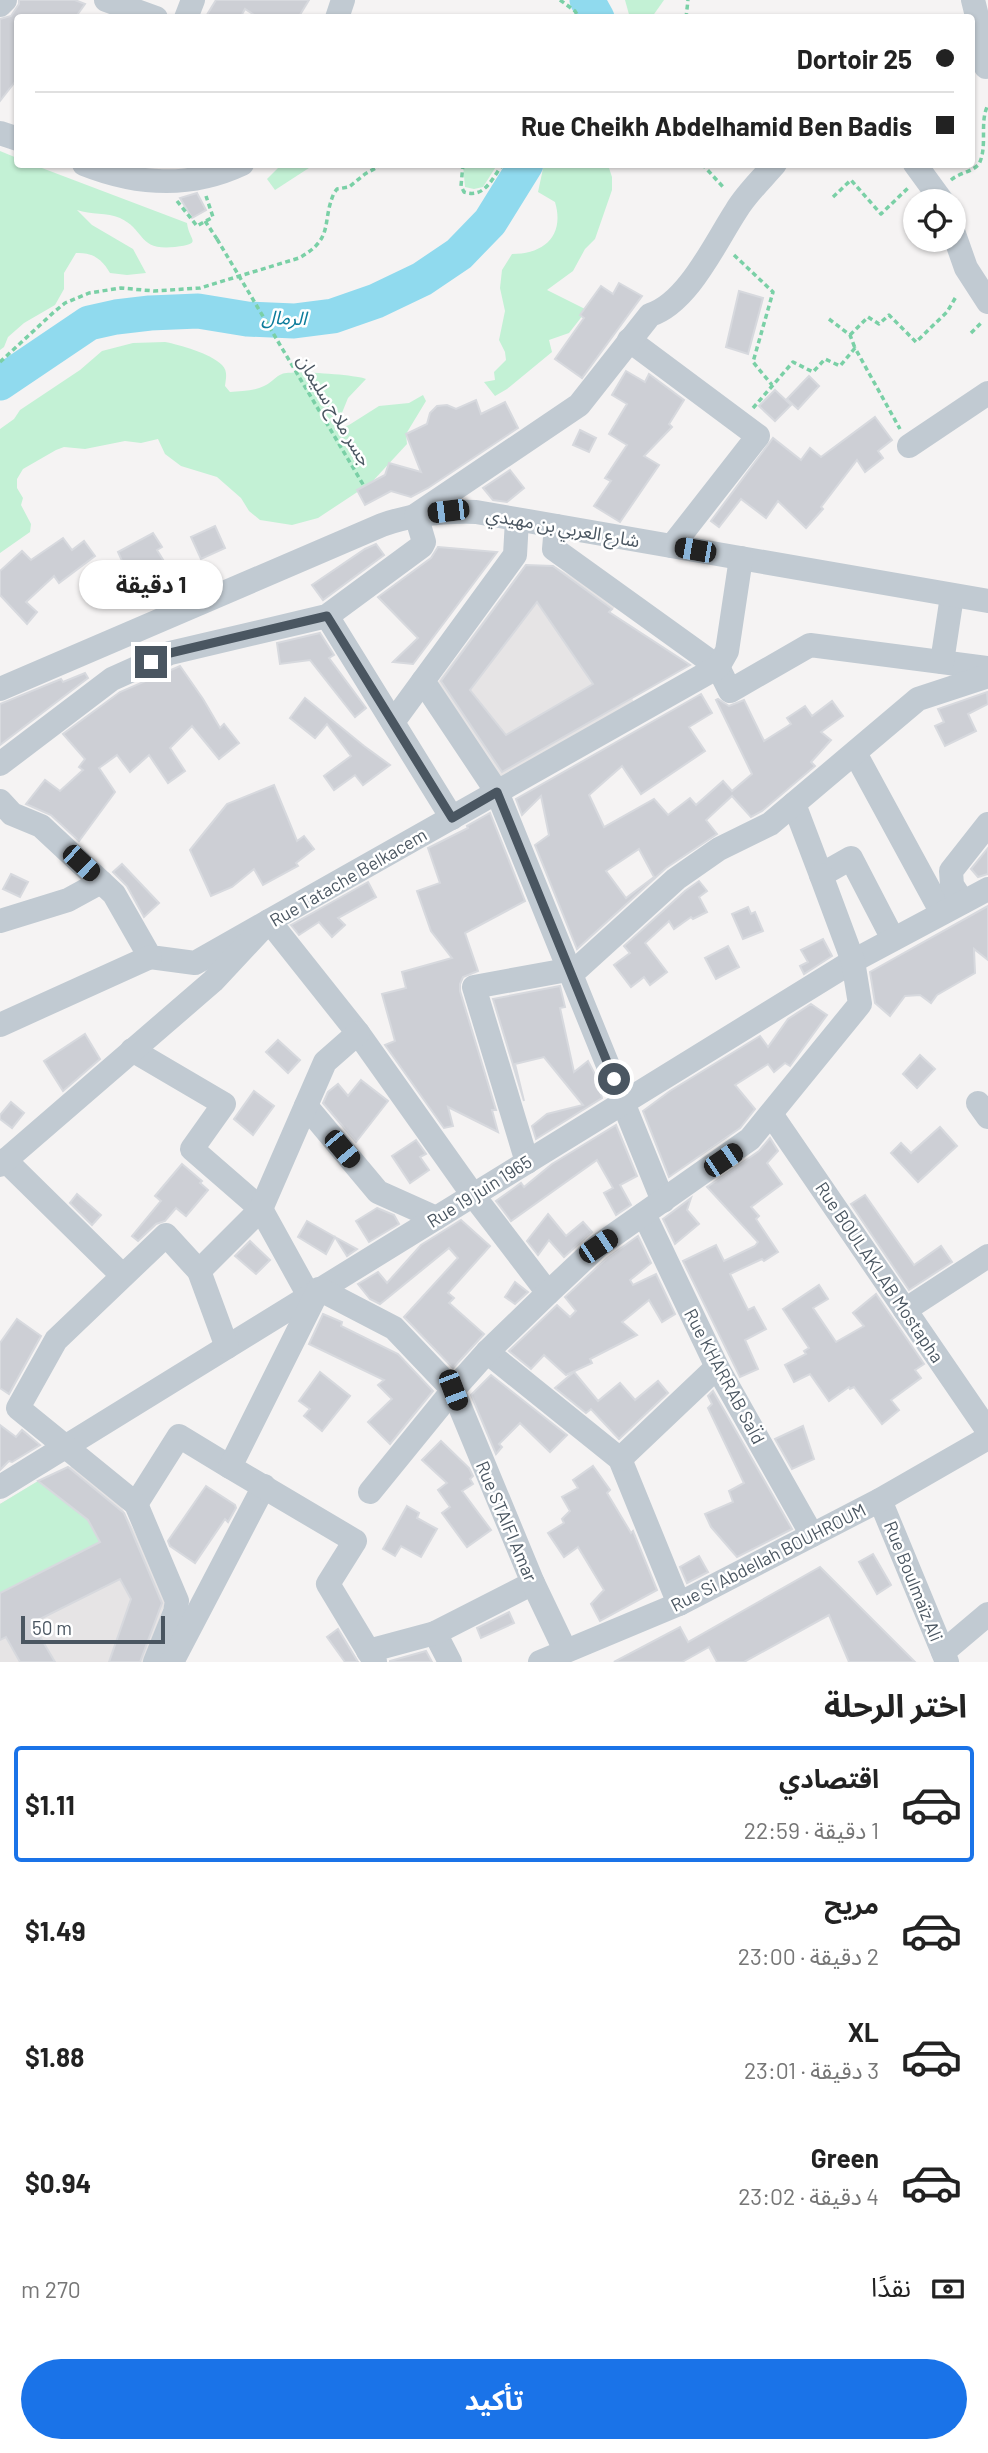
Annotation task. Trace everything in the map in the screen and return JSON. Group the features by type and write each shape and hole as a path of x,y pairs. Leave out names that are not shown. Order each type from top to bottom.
{"street":[{"path":"0,5 5,0"},
{"path":"106,0 145,14"},
{"path":"972,0 986,53 982,68"},
{"path":"96,168 135,181 199,178 233,168"},
{"path":"0,764 112,679 170,653 327,616 422,546 424,542 416,515 579,405 650,315 664,310 702,268 737,209 772,168"},
{"path":"919,169 942,189"},
{"path":"961,252 971,275 988,302"},
{"path":"629,340 758,436 672,546"},
{"path":"909,446 988,393"},
{"name":"شارع العربي بن مهيدي","path":"0,688 383,524 416,515 448,511 476,512 988,601"},
{"path":"393,722 515,555 517,520"},
{"path":"556,526 554,549 718,667 730,691 810,645 988,668"},
{"path":"718,667 727,650 741,558"},
{"path":"942,662 952,596"},
{"path":"327,616 452,818"},
{"name":"Rue Tatache Belkacem","path":"3,1163 213,981 269,921 718,667"},
{"path":"527,1161 474,987 578,968 676,879 719,849 770,824 918,699 988,676"},
{"name":"Rue KHARRAB SaÏd","path":"423,681 497,792 623,1101 654,1208 717,1367 812,1535"},
{"path":"855,753 953,908"},
{"path":"0,801 12,814 41,826 114,894 149,957"},
{"path":"370,1492 487,1352 598,1246 743,1146 860,1004 853,961 794,804"},
{"path":"953,908 951,871 988,824"},
{"path":"821,875 851,858 893,939"},
{"path":"0,921 68,900 101,882"},
{"name":"Rue 19 juin 1965","path":"0,1487 853,961 988,889"},
{"path":"0,1025 149,957 195,963 269,921 358,1033 473,1195 548,1293"},
{"path":"199,1271 261,1209 325,1062 358,1033"},
{"path":"132,1050 224,1104 192,1149 261,1209 314,1293 394,1328 453,1390"},
{"path":"306,1106 378,1192 436,1218"},
{"name":"Rue BOULAKLAB Mostapha","path":"771,1114 988,1431"},
{"path":"3,1163 122,1275"},
{"path":"155,1662 177,1601 136,1504 18,1408 55,1340 166,1235 199,1271 227,1347"},
{"path":"905,1310 988,1256"},
{"path":"230,1466 314,1293"},
{"path":"487,1352 620,1459 679,1604"},
{"path":"620,1459 717,1367"},
{"name":"Rue STAIFI Amar","path":"453,1390 533,1583 565,1650"},
{"path":"136,1504 179,1436 355,1541 328,1584 372,1656 435,1633 533,1583"},
{"name":"Rue Si Abdellah BOUHROUM","path":"541,1662 679,1604 880,1500 988,1438"},
{"path":"172,1662 264,1486"},
{"name":"Rue Boulmaïz Ali","path":"880,1500 945,1657"},
{"path":"945,1657 988,1614"},
{"path":"435,1633 450,1662"}],"path":[{"path":"560,0 577,14"},
{"path":"975,168 984,156 988,133 985,111 988,104"},
{"path":"0,362 65,303 89,293 121,288 154,291 200,288 309,253 324,235 334,193 349,187 376,168"},
{"path":"463,168 461,186 464,192 472,195 479,194 500,168"},
{"path":"706,168 726,191 737,209"},
{"path":"947,189 958,174 974,168"},
{"path":"833,197 851,180 881,214 919,169"},
{"path":"161,181 197,226 213,217 199,178"},
{"name":"جسر ملاح سليمان","path":"205,221 364,486"},
{"path":"719,241 773,292 753,362 772,385"},
{"path":"850,335 868,317 879,324 888,315 916,341 947,312 971,275"},
{"path":"971,333 988,316"},
{"path":"829,319 850,335 909,446"},
{"path":"744,426 755,404 793,362 813,372 825,359 840,366 855,348"}],"shaded area":[{"path":"525,565 556,567 618,604 584,637 609,663 640,711 509,789 431,691"},
{"path":"74,1465 117,1498 168,1595 144,1662 0,1662 0,1504 47,1476"}],"green space":[{"path":"625,0 664,0 654,14 629,14"},
{"path":"0,151 14,157 14,168 42,168 187,223 192,242 175,247 154,246 120,218 77,210 92,225 133,249 146,273 110,273 96,257 76,253 64,273 64,289 55,305 24,323 8,337 0,350"},
{"path":"278,168 309,168 275,190 267,179"},
{"path":"463,168 495,168 483,187 465,187"},
{"path":"543,168 609,168 612,177 612,190 595,239 585,249 573,271 547,290 587,310 569,333 549,340 552,352 495,396 484,382 495,380 494,372 506,360 499,340 505,311 500,288 502,270 512,254 542,247 549,241 557,224 555,202 538,192"},
{"path":"165,342 195,350 217,361 225,370 225,386 230,392 260,388 288,373 366,379 348,398 335,430 349,425 379,406 409,403 423,395 426,401 406,434 407,444 371,483 318,518 292,525 260,520 249,511 241,498 217,477 181,466 165,454 158,439 141,443 125,441 85,449 64,447 23,469 17,479 17,488 23,498 21,505 31,524 30,532 0,553 0,429 14,419 20,410 80,370 102,351 133,343"},
{"path":"38,1481 88,1520 100,1542 0,1593 0,1504"}],"building":[{"path":"19,0 75,0 85,4 78,14 14,14 14,83 0,101 0,19 11,16"},
{"path":"216,0 309,0 300,14 253,14 245,9 242,14 207,14"},
{"path":"197,193 206,210 192,218 180,198"},
{"path":"619,283 642,296 582,378 555,359 584,318 580,315 601,286 613,294"},
{"path":"739,291 763,298 748,354 726,347"},
{"path":"626,371 645,382 649,374 684,400 669,424 672,427 644,456 659,465 620,522 594,506 611,481 605,478 627,445 609,434 627,404 612,395"},
{"path":"809,376 819,386 798,409 787,399"},
{"path":"775,390 791,405 775,421 759,406"},
{"path":"476,400 481,414 505,402 518,428 411,497 391,491 365,505 357,490 385,475 389,463 421,472 406,434 427,424 430,413 437,406 447,405 456,409"},
{"path":"875,417 892,440 878,451 883,458 865,472 857,460 821,507 823,509 806,528 778,501 766,518 741,499 719,527 711,521 773,438 801,460 810,448 821,457"},
{"path":"580,430 596,438 589,452 573,445"},
{"path":"510,470 524,488 507,502 493,500 483,488"},
{"path":"215,526 225,548 201,559 191,537"},
{"path":"153,533 162,547 157,550 168,568 153,577 150,572 131,581 118,552"},
{"path":"63,538 72,550 84,541 95,556 59,583 54,576 26,602 37,612 27,624 0,595 0,571 22,551 31,560"},
{"path":"376,544 384,555 323,600 312,585"},
{"path":"438,547 497,552 413,664 393,662 418,638 378,597 431,558"},
{"path":"526,565 553,566 612,609 609,612 690,665 502,772 441,681","holes":["537,602 593,684 506,735 470,690"]},
{"path":"320,633 334,655 329,658 366,708 355,717 310,660 280,664 277,643"},
{"path":"180,666 220,728 224,724 239,743 219,759 192,726 170,748 185,771 168,783 149,755 130,772 117,755 99,768 115,792 79,841 51,815 26,804 45,780 60,791 83,770 79,767 85,759 63,734 120,692"},
{"path":"85,673 88,678 0,745 0,704 61,679 63,682"},
{"path":"987,692 988,704 968,714 976,731 945,746 935,726 944,722 938,709"},
{"path":"701,694 712,713 689,727 705,751 641,794 622,766 589,795 604,827 654,799 668,815 690,798 696,805 723,781 732,791 752,774 716,700 718,699 729,706 744,700 764,741 791,724 787,718 805,706 812,716 832,701 843,716 821,732 831,740 811,762 815,766 762,811 751,817 732,796 706,820 717,834 666,868 577,949 535,845 549,835 541,796 522,815 516,799","holes":["639,849 654,877 626,898 606,871"]},
{"path":"305,698 390,765 363,785 355,775 334,790 324,776 351,756 327,724 315,738 290,718"},
{"path":"274,785 297,841 304,836 314,849 296,863 298,866 263,885 254,869 232,887 211,896 190,850 227,804"},
{"path":"490,813 525,901 465,933 478,971 463,977 460,991 496,1110 492,1110 498,1132 448,1107 453,1126 444,1128 385,1045 395,1041 382,994 406,988 402,972 452,958 431,931 417,891 440,883 428,848 468,828 467,826"},
{"path":"988,848 988,874 978,877 971,869"},
{"path":"122,864 159,903 144,917 127,886 113,872"},
{"path":"11,874 28,882 20,897 3,889"},
{"path":"699,881 707,891 699,897 707,912 693,919 691,917 674,929 669,921 645,943 667,972 650,985 644,977 631,987 614,965 630,953 624,946"},
{"path":"368,882 376,897 338,918 345,925 332,937 319,922 299,935 291,925"},
{"path":"988,906 988,960 974,949 975,973 937,995 931,1003 920,995 905,996 890,1016 875,1003 870,972"},
{"path":"748,907 751,914 755,912 763,931 743,939 732,914"},
{"path":"823,939 832,956 804,974 800,966 808,962 801,950"},
{"path":"728,946 739,967 716,979 705,958"},
{"path":"560,986 565,1007 560,1008 574,1072 588,1061 597,1078 602,1098 536,1139 532,1126 547,1114 583,1105 544,1057 515,1064 524,1101 493,999"},
{"path":"811,1004 827,1015 790,1066 785,1063 774,1072 768,1064 735,1085 755,1109 740,1128 669,1177 643,1111 670,1091 760,1036 768,1047 788,1019"},
{"path":"85,1034 100,1059 63,1091 44,1061"},
{"path":"278,1040 300,1060 288,1073 266,1052"},
{"path":"920,1055 935,1069 917,1088 903,1074"},
{"path":"361,1080 388,1101 356,1142 323,1103 328,1092 338,1084 348,1096"},
{"path":"254,1091 274,1106 253,1135 234,1119"},
{"path":"11,1102 24,1113 12,1128 0,1119 0,1115"},
{"path":"616,1125 637,1176 620,1185 631,1205 616,1215 604,1193 613,1188 597,1160 511,1221 496,1201 521,1183 524,1187 552,1164"},
{"path":"940,1127 957,1146 918,1182 891,1153 901,1143 911,1153"},
{"path":"770,1138 778,1151 767,1163 782,1184 751,1207 759,1216 756,1219 778,1252 764,1261 762,1259 730,1274 748,1310 754,1307 766,1329 745,1340 758,1369 740,1377 683,1261 716,1245 724,1261 758,1242 707,1187 759,1151"},
{"path":"416,1140 426,1154 420,1157 429,1170 410,1183 392,1156"},
{"path":"182,1164 202,1181 200,1183 208,1190 186,1216 176,1208 165,1221 156,1224 138,1241 132,1236 161,1201 155,1196"},
{"path":"77,1194 101,1215 92,1225 70,1203"},
{"path":"865,1195 914,1265 941,1246 952,1262 909,1290 851,1204"},
{"path":"691,1198 687,1210 699,1224 675,1244 663,1219"},
{"path":"377,1208 394,1215 399,1224 369,1242 356,1221"},
{"path":"548,1214 566,1236 583,1222 592,1232 564,1257 549,1240 538,1255 527,1241"},
{"path":"461,1220 490,1246 448,1293 454,1298 449,1303 484,1334 453,1368 404,1317 458,1258 449,1248 380,1304 370,1299 358,1284 378,1272 387,1283 421,1245"},
{"path":"307,1221 335,1237 326,1254 298,1237"},
{"path":"638,1236 651,1263 630,1280 633,1285 656,1274 675,1314 662,1322 649,1300 622,1322 637,1335 590,1359 592,1363 566,1375 544,1355 531,1369 509,1351 557,1305 570,1317 576,1311 565,1297 607,1258"},
{"path":"335,1237 357,1249 347,1256"},
{"path":"250,1241 270,1260 256,1274 235,1256"},
{"path":"515,1282 528,1292 515,1304 505,1297"},
{"path":"819,1285 828,1299 813,1308 836,1342 864,1326 853,1313 876,1294 924,1364 915,1370 921,1378 891,1400 899,1410 882,1424 854,1387 849,1387 829,1401 810,1374 794,1382 785,1365 806,1354 804,1351 809,1348 783,1309"},
{"path":"323,1314 342,1322 341,1326 398,1354 433,1391 390,1444 368,1422 392,1399 378,1385 384,1380 309,1344"},
{"path":"17,1319 41,1336 9,1394 0,1388 0,1343"},
{"path":"320,1372 350,1396 322,1431 304,1416 310,1409 299,1401"},
{"path":"574,1372 598,1401 620,1383 635,1400 658,1381 668,1393 619,1439 591,1409 586,1413 555,1388"},
{"path":"491,1375 567,1435 550,1452 520,1423 499,1444 502,1447 496,1454 471,1395"},
{"path":"713,1391 792,1529 737,1557 711,1527 705,1514 733,1502 729,1491 744,1483 708,1408 712,1404 708,1396"},
{"path":"0,1425 16,1437 22,1430 40,1445 12,1462 9,1461 0,1470"},
{"path":"803,1426 814,1459 792,1469 775,1439"},
{"path":"441,1441 469,1468 473,1484 462,1491 491,1530 467,1547 442,1513 450,1507 438,1490 447,1483 422,1460"},
{"path":"593,1466 610,1490 607,1493 631,1533 633,1531 657,1590 600,1621 591,1604 604,1590 578,1547 564,1557 548,1533 564,1523 562,1519 570,1511 562,1497 578,1488 573,1480"},
{"path":"68,1467 124,1513 162,1603 140,1662 109,1662 131,1599 120,1579 32,1623 55,1662 20,1662 6,1637 0,1640 0,1593 100,1542 88,1520 38,1481"},
{"path":"206,1486 236,1508 228,1522 225,1519 195,1563 170,1546 168,1541"},
{"path":"407,1506 419,1513 417,1518 437,1529 421,1557 401,1546 395,1556 383,1549"},
{"path":"873,1554 891,1585 877,1594 859,1562"},
{"path":"699,1556 708,1572 687,1583 680,1567"},
{"path":"820,1567 915,1662 849,1662 829,1615 744,1662 717,1662 709,1647 682,1662 614,1662 680,1627 688,1642"},
{"path":"509,1612 514,1623 481,1638 477,1628"},
{"path":"338,1629 358,1662 345,1662 327,1637"},
{"path":"426,1651 432,1662 390,1662 390,1661"}],"waterway":[{"name":"الرمال","path":"587,0 595,14"},
{"name":"الرمال","path":"0,383 89,323 116,317 198,311 247,319 294,321 333,316 376,301 422,279 459,254 490,222 524,168"}],"route":[{"path":"151,662 170,653 327,616 452,818 497,792 614,1079"}]}
